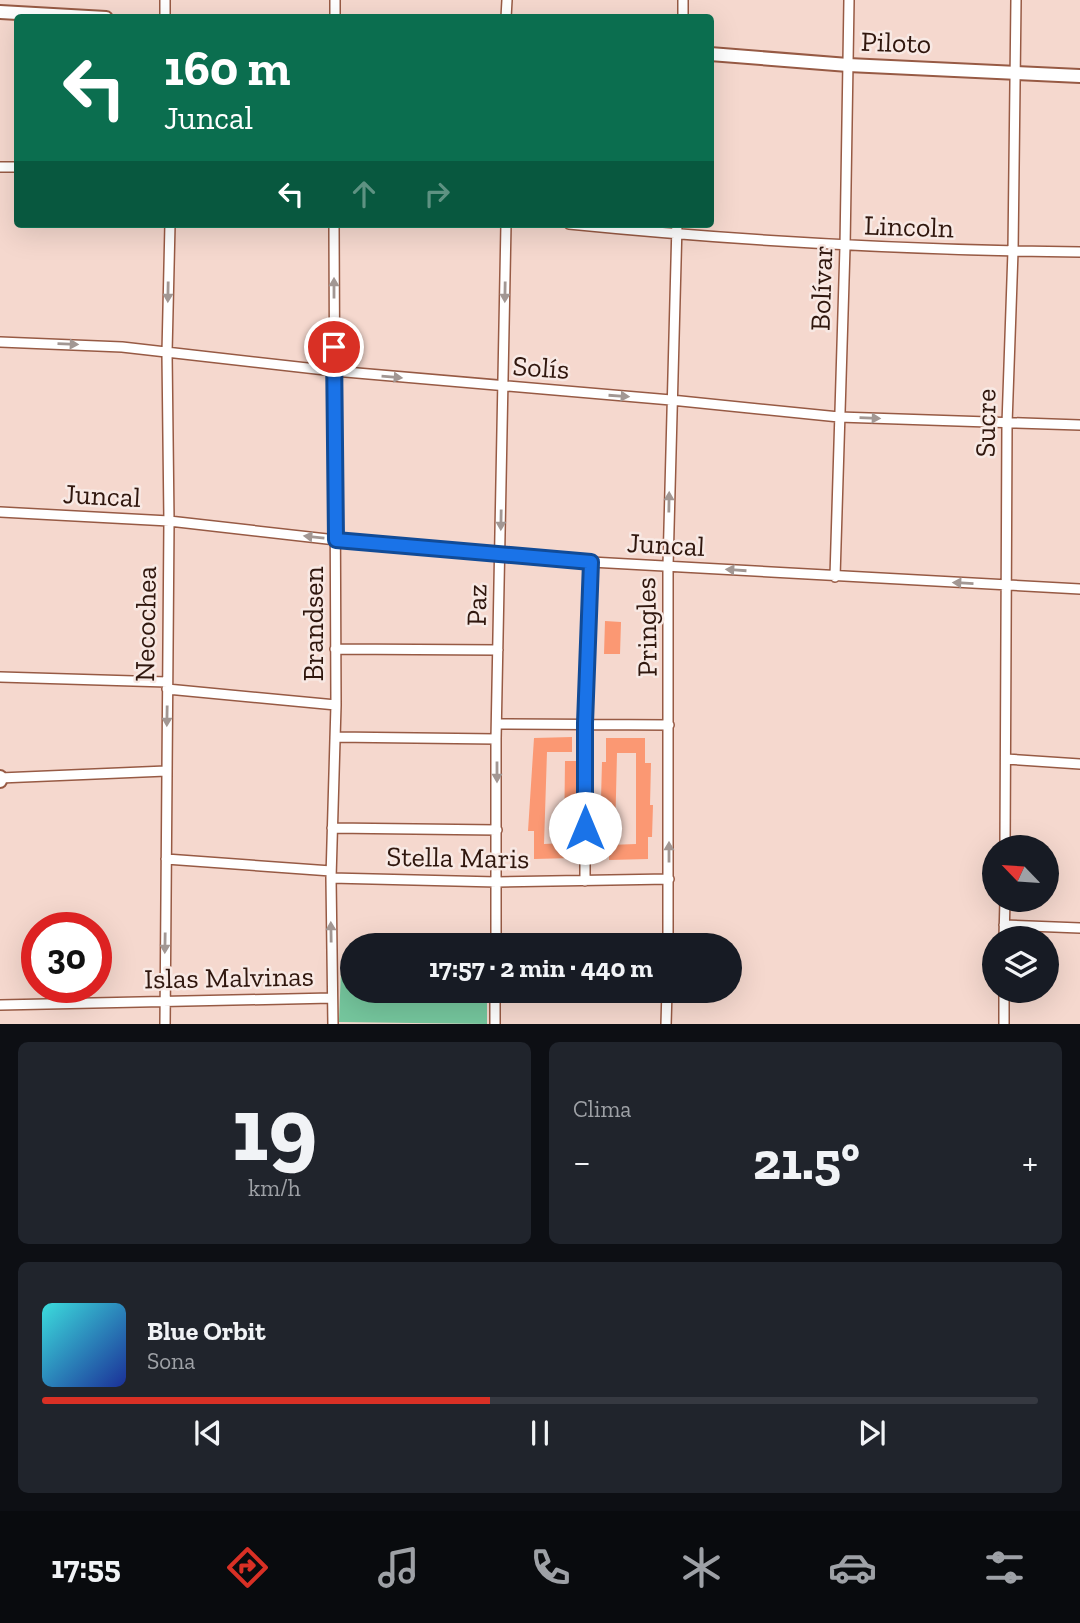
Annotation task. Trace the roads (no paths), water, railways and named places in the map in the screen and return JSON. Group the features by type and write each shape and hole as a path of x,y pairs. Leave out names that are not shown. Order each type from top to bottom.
{"main road":[{"path":"0,12 35,14"},
{"name":"Piloto","path":"714,54 848,65 1080,76"}],"street":[{"name":"Bolívar","path":"835,577 849,0"},
{"name":"Sucre","path":"1005,835 1007,424 1013,251 1016,0"},
{"name":"Necochea","path":"165,1024 169,521 167,353 170,228"},
{"name":"Brandsen","path":"333,1024 331,874 336,705 334,228"},
{"name":"Paz","path":"496,933 496,739 506,228"},
{"name":"Lincoln","path":"608,228 845,247 1080,252"},
{"name":"Pringles","path":"668,933 668,566 677,228"},
{"name":"Solís","path":"0,342 122,347 334,371 839,417 1080,425"},
{"name":"Juncal","path":"0,512 169,521 500,556 1080,589"},
{"path":"585,881 585,723 591,562"},
{"path":"335,649 498,650"},
{"path":"0,677 167,685 336,705"},
{"path":"498,724 669,725"},
{"path":"335,737 496,739"},
{"path":"1006,759 1080,764"},
{"path":"0,778 166,771"},
{"path":"332,828 497,830"},
{"name":"Stella Maris","path":"166,859 331,874 497,882 669,879"},
{"path":"1005,912 1004,925 1080,928"},
{"name":"Islas Malvinas","path":"0,1005 332,998"},
{"path":"495,1003 495,1024"},
{"path":"666,1024 667,1003"},
{"path":"1004,1003 1004,1024"}]}
